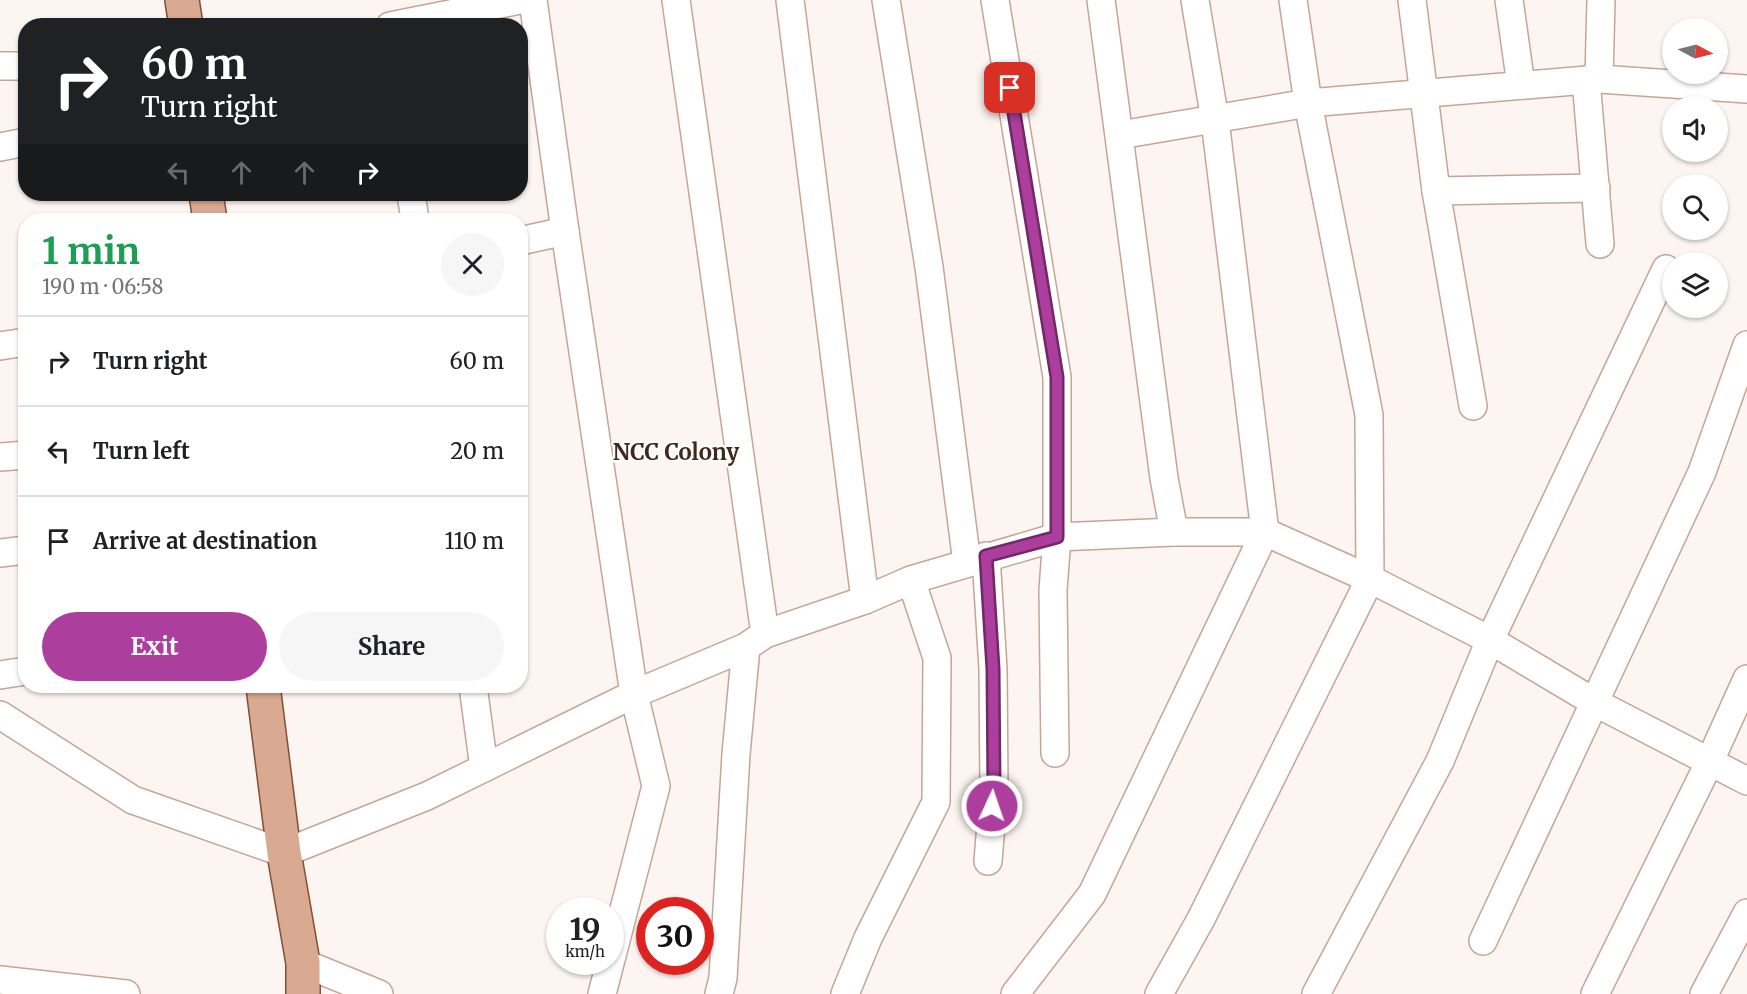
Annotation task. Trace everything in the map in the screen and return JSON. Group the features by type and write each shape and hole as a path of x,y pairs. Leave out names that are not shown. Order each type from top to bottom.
{"main road":[{"path":"182,0 185,18"},
{"path":"264,693 303,979"}],"street":[{"path":"430,18 520,0"},
{"path":"533,0 634,694 656,786 602,994"},
{"path":"676,0 755,641 736,754 723,978 718,994"},
{"path":"790,0 865,600"},
{"path":"886,0 993,669 994,776 988,861"},
{"path":"995,0 1057,377 1057,537 1053,590 1055,753"},
{"path":"1101,0 1164,478 1174,532"},
{"path":"1016,994 1092,894 1265,532 1215,120 1195,0"},
{"path":"1159,994 1202,919 1370,579 1369,415 1308,103 1293,0"},
{"path":"1412,0 1436,191 1473,406"},
{"path":"1509,0 1521,85"},
{"path":"1600,244 1593,80 1601,0"},
{"path":"0,66 18,66"},
{"path":"1120,135 1308,103 1425,95 1521,85 1593,80 1747,89"},
{"path":"0,147 18,144"},
{"path":"1436,191 1596,188"},
{"path":"528,239 565,231"},
{"path":"1316,994 1440,761 1490,640 1662,277"},
{"path":"0,346 18,343"},
{"path":"1483,941 1702,472 1747,345"},
{"path":"0,457 18,456"},
{"path":"0,715 133,800 284,853 427,796 634,694 755,641 865,600 911,580 1057,537 1174,532 1265,532 1370,579 1490,640 1594,702 1747,781"},
{"path":"0,553 18,551"},
{"path":"845,994 868,938 936,802 937,658 911,580"},
{"path":"0,675 18,672"},
{"path":"1595,994 1747,680"},
{"path":"474,693 484,768"},
{"path":"1704,994 1747,913"},
{"path":"303,979 379,994"},
{"path":"0,980 126,994"}],"district":[{"name":"NCC Colony","path":"676,452"}],"route":[{"path":"992,806 994,788 993,669 986,556 1057,537 1057,377 1010,88"}]}
